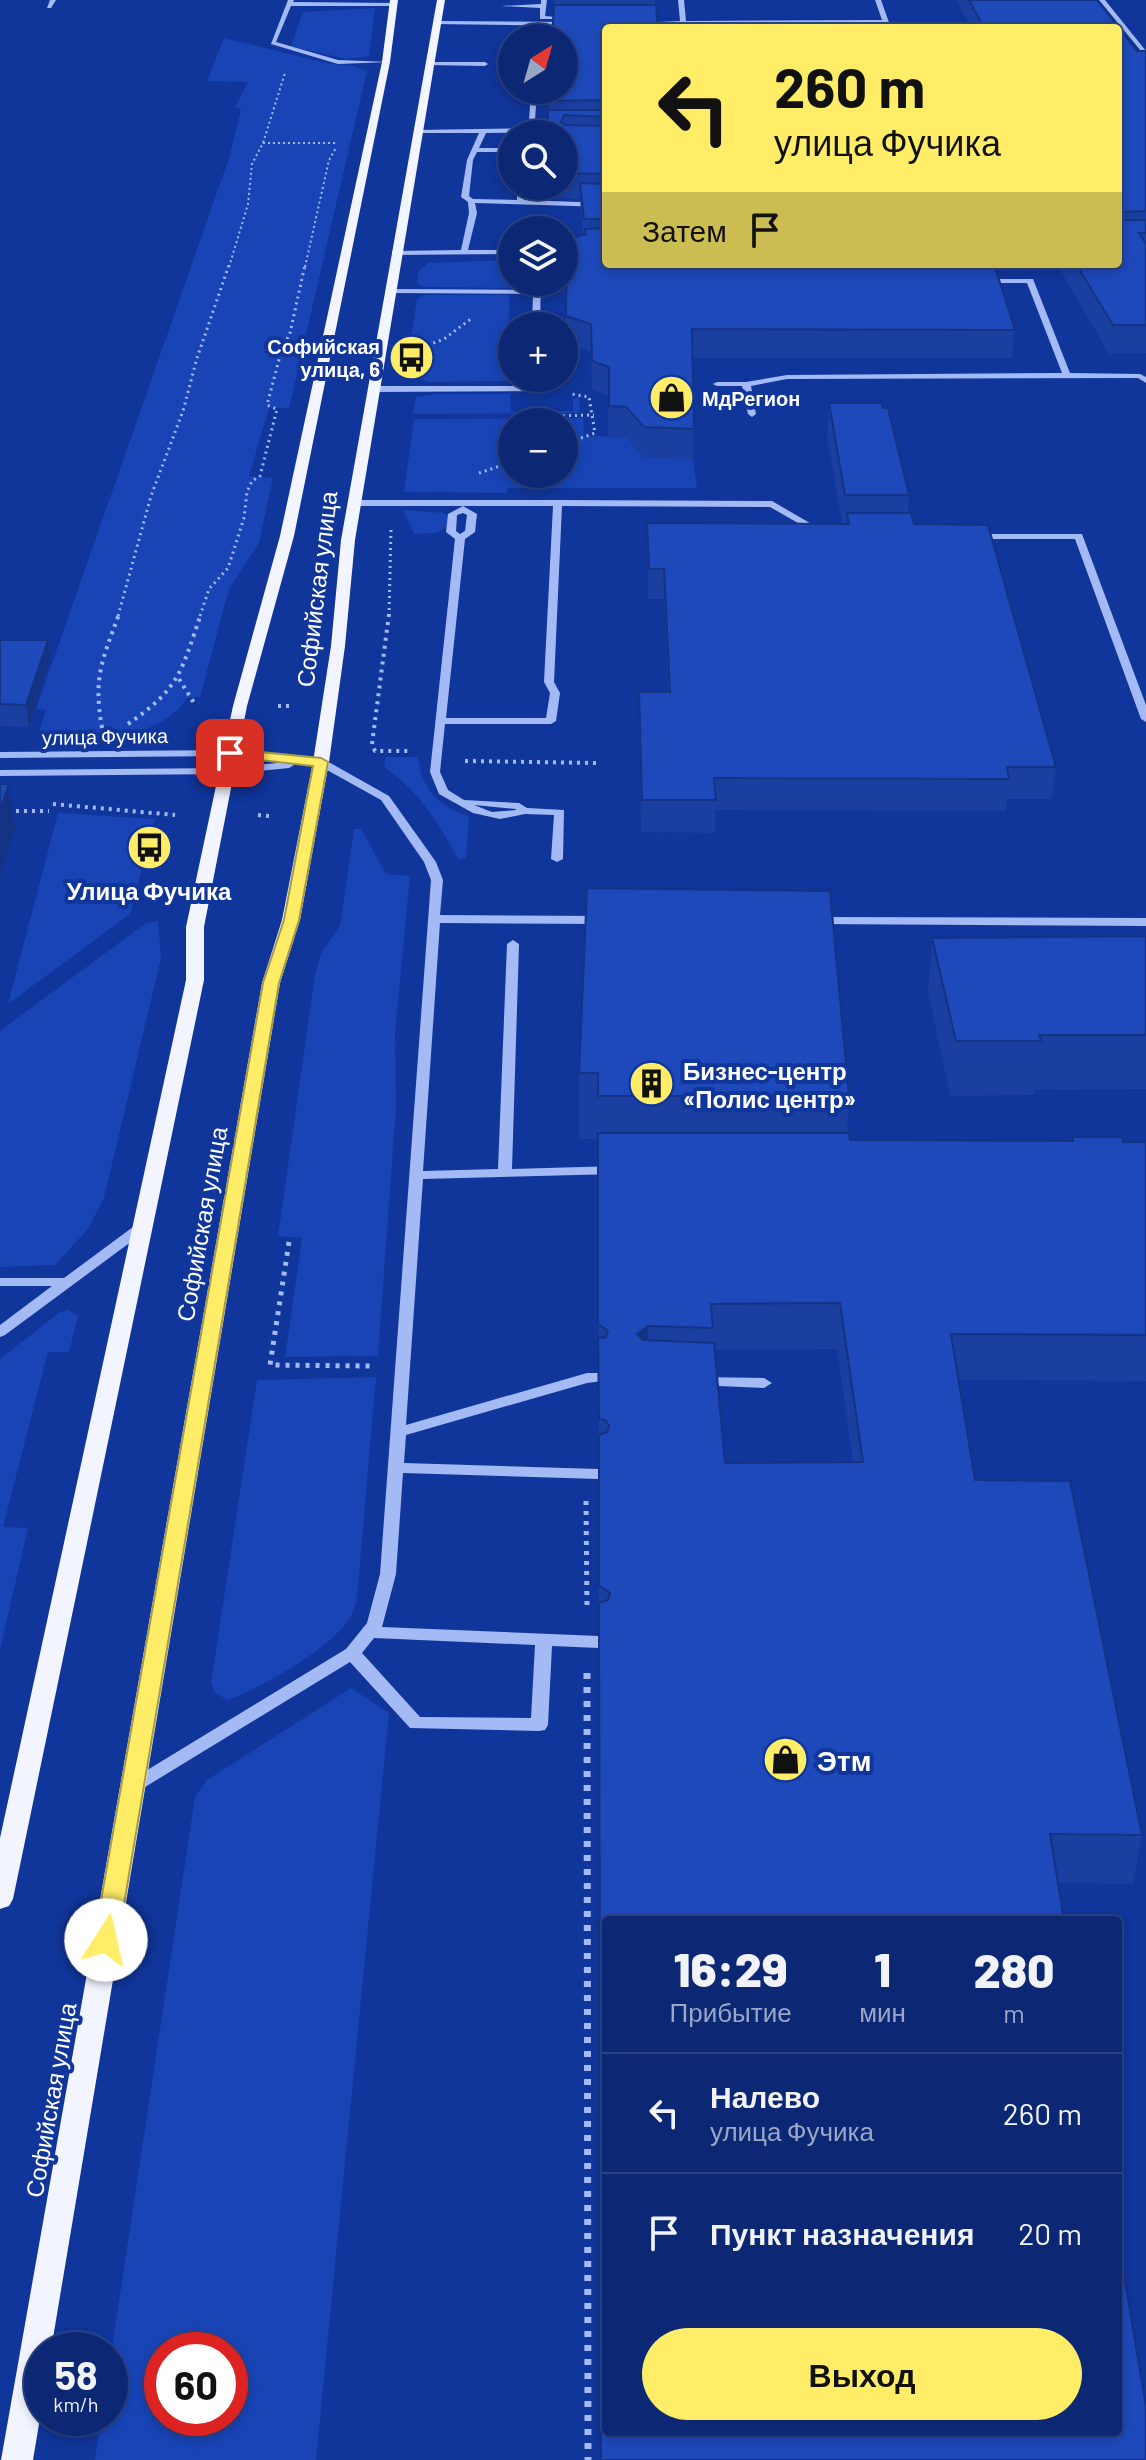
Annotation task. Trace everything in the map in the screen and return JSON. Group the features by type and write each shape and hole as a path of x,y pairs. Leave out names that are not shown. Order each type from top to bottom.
{"main road":[{"name":"Софийская улица","path":"17,2460 271,983 291,920 321,762 354,503 441,0"},
{"name":"Софийская улица","path":"0,1899 7,1831 195,980 195,927 230,753 287,536 386,62 394,2"}],"street":[{"path":"49,7 53,0"},
{"path":"681,0 683,23"},
{"path":"878,0 887,24"},
{"path":"1102,0 1121,24"},
{"path":"386,62 338,62 273,43 290,2 394,2"},
{"path":"492,28 539,28 544,3 504,6"},
{"path":"435,23 573,18"},
{"path":"667,18 633,21 785,24"},
{"path":"541,21 584,24"},
{"path":"1122,25 1146,55"},
{"path":"428,64 485,64"},
{"path":"484,130 473,150 465,197 471,201 602,205"},
{"path":"417,131 498,130"},
{"path":"473,150 498,150"},
{"path":"464,253 473,213 471,201"},
{"path":"578,251 602,251"},
{"path":"395,253 498,252"},
{"path":"966,281 1030,281 1067,375"},
{"path":"390,291 498,288"},
{"path":"717,384 746,384 787,377 1067,375 1140,376 1146,381"},
{"path":"746,384 752,414"},
{"path":"375,389 498,389"},
{"path":"354,503 463,506 772,504 827,536"},
{"path":"439,721 551,721 555,693 549,682 558,503"},
{"path":"460,538 451,532 453,514 463,506"},
{"path":"460,538 470,532 472,514 463,506"},
{"path":"969,536 1079,536 1146,719"},
{"path":"460,538 435,753 437,783 451,799 462,803 505,804 519,806 524,811 560,812 557,859"},
{"name":"улица Фучика","path":"0,755 230,753 321,762"},
{"path":"132,1788 352,1653 371,1632 381,1607 388,1574 437,880 430,862 385,798 321,762"},
{"name":"улица Фучика","path":"0,773 227,771 321,762"},
{"path":"436,919 625,920"},
{"path":"798,920 1146,922"},
{"path":"505,1173 513,944"},
{"path":"417,1175 636,1170"},
{"path":"0,1332 142,1227"},
{"path":"0,1282 66,1282"},
{"path":"398,1432 587,1378 598,1378"},
{"path":"691,1381 764,1383"},
{"path":"396,1468 592,1474"},
{"path":"371,1632 593,1641"},
{"path":"352,1653 416,1723 539,1725 544,1640"}],"path":[{"path":"104,740 96,694 98,671 122,606 151,496 183,411 197,358 248,204 252,164 263,143 282,86 288,49"},
{"path":"123,728 151,708 179,679 209,589 228,568 244,518 247,492 252,481 260,476 277,409 267,405 281,352 290,333 329,160 339,143 263,143"},
{"path":"410,352 455,333 478,311"},
{"path":"560,392 589,397 595,433 578,439"},
{"path":"391,503 390,606 372,744 375,751 435,753 452,761 596,763"},
{"path":"179,679 196,706"},
{"path":"278,706 292,706"},
{"path":"367,706 377,706"},
{"path":"51,804 175,815"},
{"path":"0,811 49,811"},
{"path":"258,815 270,816"},
{"path":"289,1242 270,1365 403,1366"},
{"path":"588,2460 592,1474"}],"shaded area":[{"path":"375,8 369,56 345,59 291,46 303,12"},
{"path":"224,38 367,71 289,408 269,408 249,476 273,478 259,543 229,589 200,697 187,698 157,724 139,731 99,738 37,738 46,710 36,709 229,158 241,110 235,107 248,82 207,81"},
{"path":"498,260 498,288 425,287 417,284 418,272 428,263"},
{"path":"423,295 510,296 509,312 498,312 498,381 429,382 413,378 423,338 411,337 417,299"},
{"path":"510,394 511,408 498,408 498,413 413,414 416,397"},
{"path":"579,397 580,413 578,408 573,408 573,399"},
{"path":"578,418 583,418 584,436 635,437 693,459 697,488 578,488"},
{"path":"414,419 498,419 498,488 508,488 507,493 404,492"},
{"path":"403,510 445,513 448,517 447,527 436,533 414,534"},
{"path":"386,757 418,757 420,769 433,795 448,807 469,816 466,858 458,859 427,808 384,767"},
{"path":"58,813 155,819 130,914 8,1004"},
{"path":"354,829 361,829 386,874 410,876 395,1033 396,1107 378,1356 285,1357 302,1238 278,1236 315,975 321,953 340,926"},
{"path":"158,921 161,958 104,1198 88,1229 55,1265 0,1267 0,1031 146,923"},
{"path":"68,1310 78,1316 69,1352 48,1352 3,1527 28,1528 0,1650 0,1359 60,1312"},
{"path":"376,1377 357,1598 351,1615 338,1633 309,1656 276,1677 228,1700 215,1693 211,1683 257,1380"},
{"path":"351,1688 389,1713 316,2460 95,2460 98,2436 128,2436 128,2332 114,2332 195,1797 207,1780"}],"building":[{"path":"969,0 1097,0 1116,24 982,24"},
{"path":"554,5 656,5 658,24 602,24 602,100 578,100 578,24 553,24"},
{"path":"1122,32 1137,51 1146,51 1146,211 1122,212"},
{"path":"548,110 602,110 602,117 564,115 562,120 548,120"},
{"path":"578,125 602,126 602,174 578,173"},
{"path":"580,183 602,184 602,219 584,219"},
{"path":"1122,220 1146,220 1146,233 1139,233 1146,244 1146,325 1113,325 1078,268 1122,268"},
{"path":"602,228 602,268 995,268 1015,330 692,329 694,429 644,427 626,407 609,406 609,367 592,361 591,324 578,320 578,312 566,312 566,296 578,296 578,237 586,234 585,229"},
{"path":"829,403 882,403 883,408 888,408 909,495 845,495"},
{"path":"847,513 911,513 914,524 988,525 1056,767 1007,767 1009,779 714,778 716,800 642,800 639,692 670,692 664,569 649,569 647,523 849,524"},
{"path":"0,640 48,640 26,705 0,704"},
{"path":"0,784 9,784 0,810"},
{"path":"587,888 830,891 849,1096 598,1096 598,1073 579,1073"},
{"path":"1146,936 1146,1035 1039,1035 1041,1041 956,1041 932,938"},
{"path":"598,1133 849,1133 850,1140 1073,1141 1072,1137 1122,1137 1123,1142 1146,1142 1146,1335 951,1334 975,1480 1070,1481 1142,1835 1050,1834 1063,1916 602,1916 602,2436 1122,2436 1122,2264 1146,2407 1146,2460 601,2460 599,1603 608,1600 610,1593 599,1585 599,1435 607,1432 609,1426 605,1420 599,1419 598,1338 606,1337 608,1331 598,1324","holes":["840,1303 863,1462 725,1463 714,1343 643,1340 637,1334 648,1326 713,1328 711,1304"]}],"place":[{"name":"Софийская улица, 6","path":"411,358"},
{"name":"МдРегион","path":"671,398"},
{"name":"Улица Фучика","path":"149,848"},
{"name":"Бизнес-центр «Полис центр»","path":"652,1084"},
{"name":"Этм","path":"786,1760"}],"route":[{"path":"106,1940 271,983 291,920 321,762 230,753"}]}
